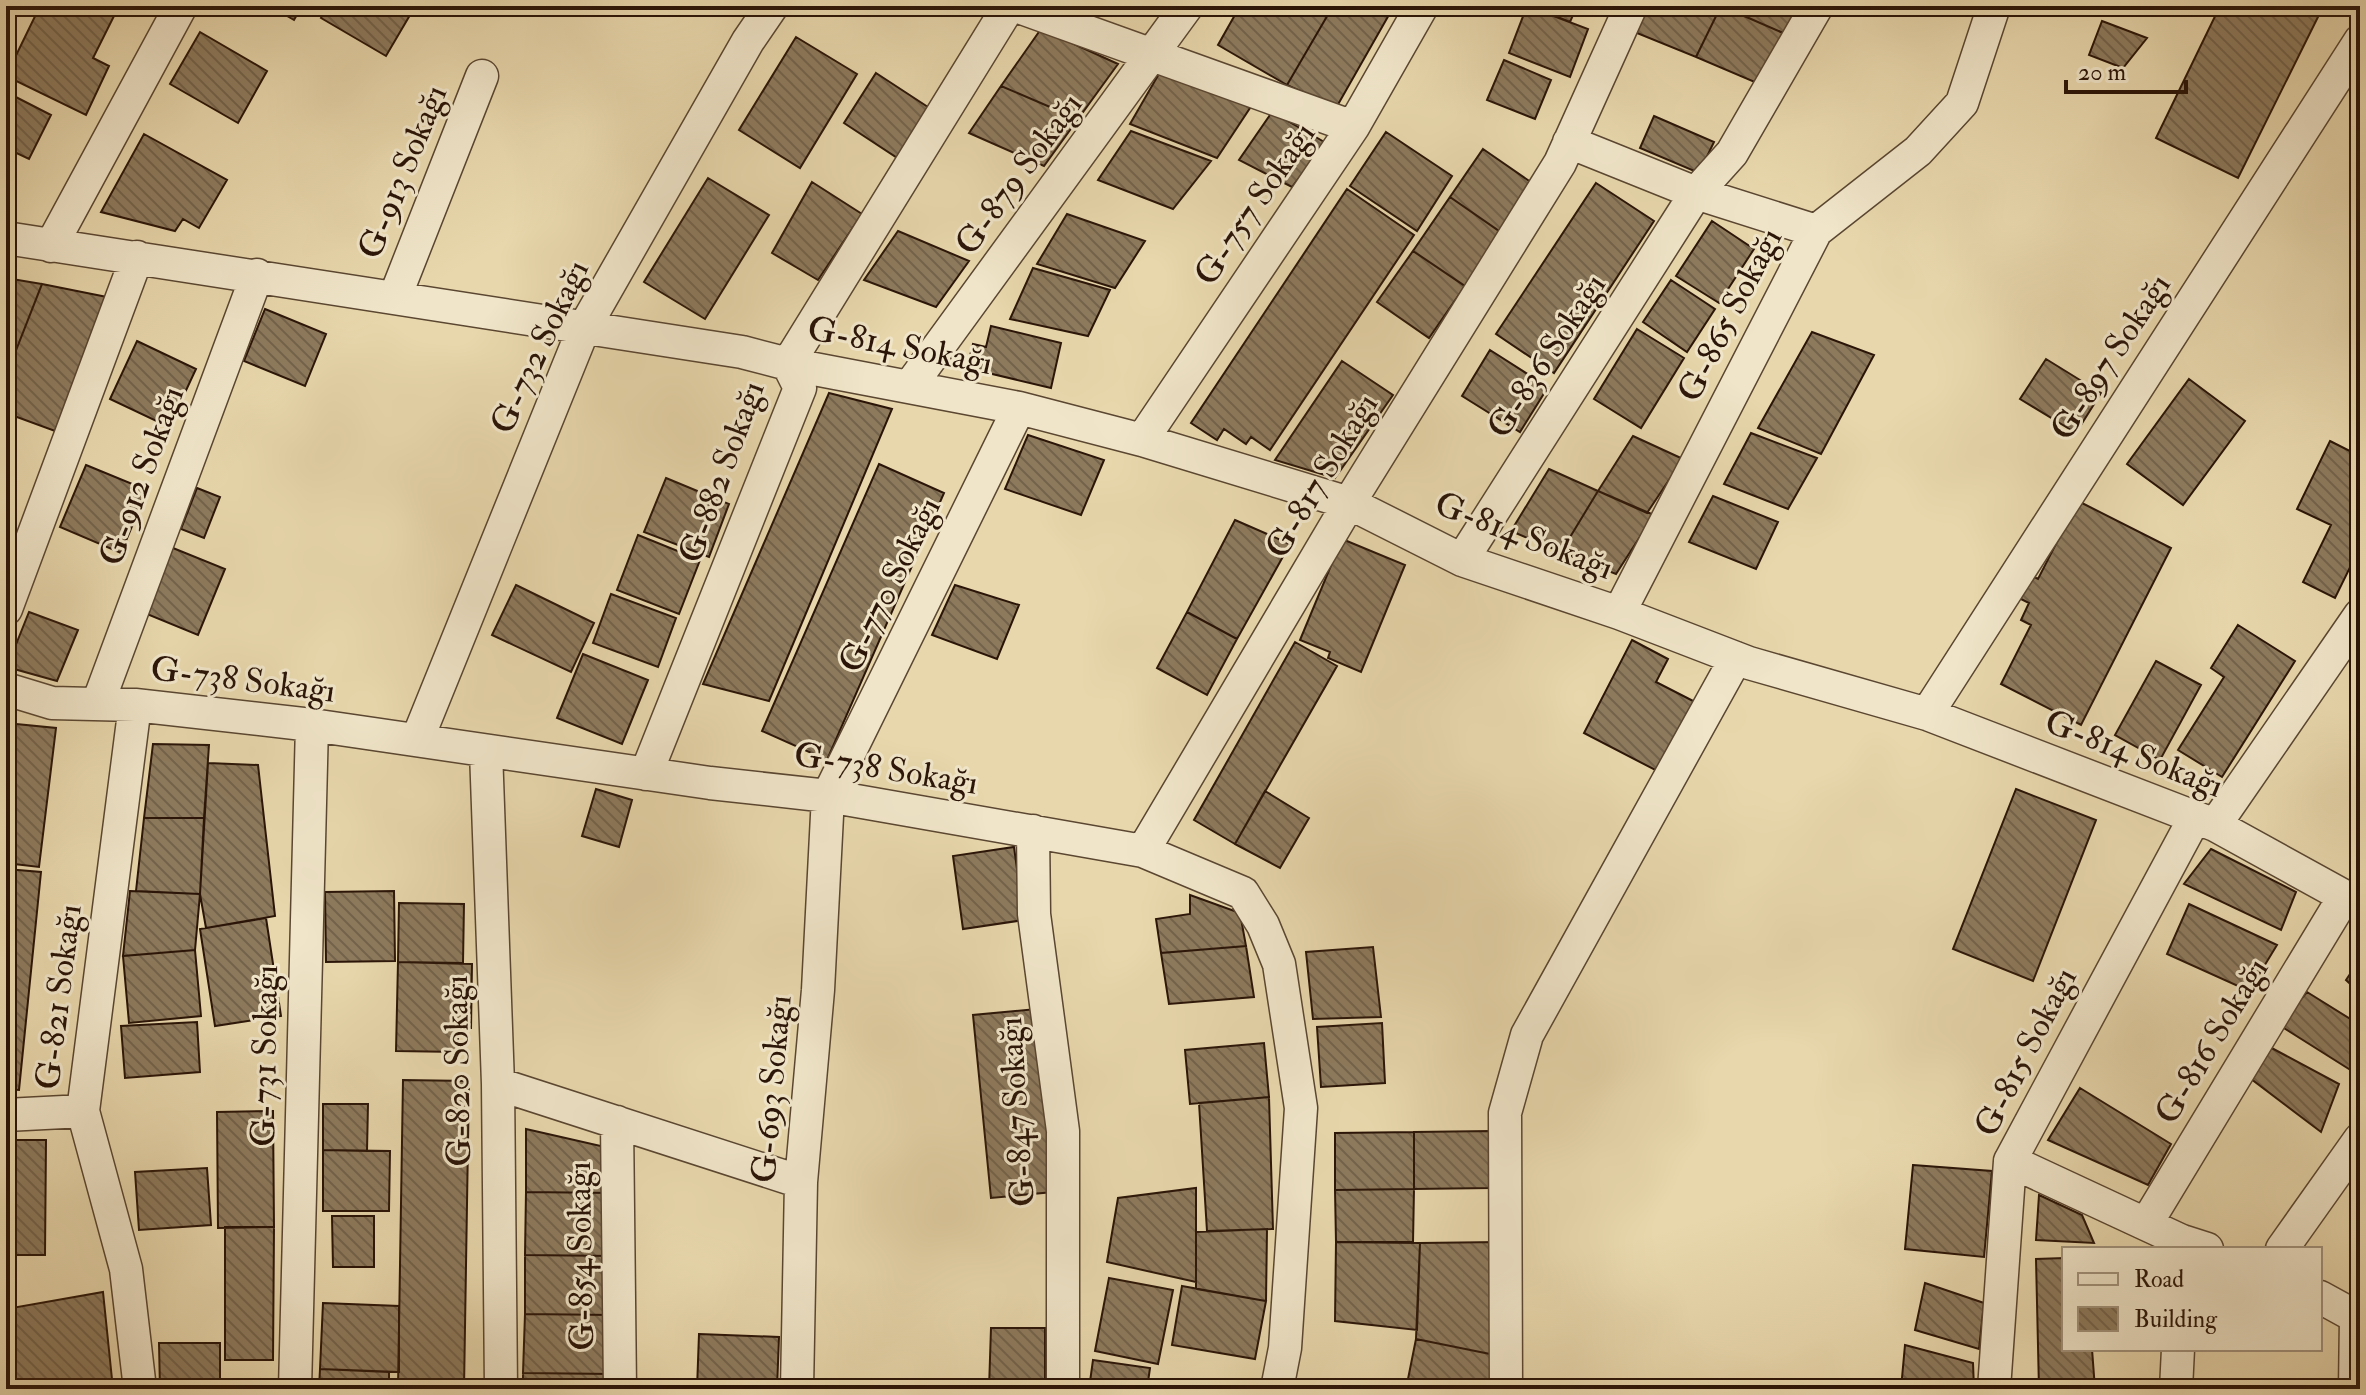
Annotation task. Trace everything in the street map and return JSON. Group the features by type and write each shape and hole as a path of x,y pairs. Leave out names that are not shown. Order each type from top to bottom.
{"street":[{"path":"51,246 181,6"},
{"name":"G-732 Sokağı","path":"417,740 583,330 748,41 772,6"},
{"name":"G-882 Sokağı","path":"646,774 800,388 788,364 1009,6"},
{"path":"1016,6 1155,53 1353,127"},
{"name":"G-879 Sokağı","path":"910,386 1187,6"},
{"name":"G-757 Sokağı","path":"1142,440 1353,127 1422,6"},
{"name":"G-817 Sokağı","path":"1143,851 1349,503 1560,163 1631,6"},
{"name":"G-836 Sokağı","path":"1462,560 1696,193 1732,153 1817,6"},
{"name":"G-865 Sokağı","path":"1619,613 1816,231 1918,151 1962,103 1994,6"},
{"name":"G-897 Sokağı","path":"1927,714 2360,41"},
{"name":"G-913 Sokağı","path":"395,297 482,76"},
{"path":"1569,142 1696,193 1816,231"},
{"name":"G-814 Sokağı","path":"6,238 395,297 583,330 742,352 788,364 1019,408 1142,440 1349,503 1462,560 1619,613 1736,658 1927,714 2204,822 2352,901"},
{"path":"6,609 137,257"},
{"name":"G-912 Sokağı","path":"98,703 257,275"},
{"name":"G-770 Sokağı","path":"828,796 1019,408"},
{"name":"G-815 Sokağı","path":"1994,1389 2010,1161 2204,822 2360,615"},
{"path":"1506,1389 1505,1113 1527,1035 1736,658"},
{"name":"G-738 Sokağı","path":"6,689 52,703 135,705 312,725 646,774 828,796 1143,851 1243,893 1263,925 1279,964 1301,1108 1285,1348 1277,1389"},
{"name":"G-821 Sokağı","path":"135,705 83,1111 126,1269 140,1389"},
{"name":"G-731 Sokağı","path":"295,1389 312,725"},
{"name":"G-820 Sokağı","path":"486,751 498,1084 501,1389"},
{"name":"G-693 Sokağı","path":"797,1389 801,1182 818,990 828,796"},
{"name":"G-847 Sokağı","path":"1033,831 1034,914 1063,1131 1063,1389"},
{"name":"G-816 Sokağı","path":"2146,1224 2352,901"},
{"path":"498,1084 801,1182"},
{"path":"6,1115 83,1111"},
{"name":"G-854 Sokağı","path":"617,1122 620,1389"},
{"path":"2283,1247 2360,1139"},
{"path":"2010,1161 2190,1246"},
{"path":"2322,1298 2358,1318 2355,1389"},
{"path":"2176,1389 2178,1351"}],"building":[{"path":"6,6 20,6 6,33"},
{"path":"40,6 119,6 93,58 109,66 86,115 6,76"},
{"path":"270,6 302,6 294,20"},
{"path":"328,6 396,6 410,15 386,56 321,18"},
{"path":"1240,6 1333,6 1287,85 1218,45"},
{"path":"1333,6 1394,6 1336,108 1287,85"},
{"path":"1527,6 1588,29 1570,77 1509,53"},
{"path":"1530,6 1577,6 1570,22"},
{"path":"1646,6 1721,6 1696,57 1632,31"},
{"path":"1721,6 1788,35 1764,86 1696,57"},
{"path":"1722,6 1798,6 1785,34"},
{"path":"2220,6 2296,6 2318,17 2238,178 2156,138"},
{"path":"2102,21 2147,38 2123,68 2089,55"},
{"path":"1041,29 1118,64 1078,119 1001,86"},
{"path":"200,32 267,71 238,123 170,84"},
{"path":"796,37 857,74 800,168 739,130"},
{"path":"1504,60 1551,80 1535,119 1487,100"},
{"path":"1160,72 1252,105 1217,158 1130,124"},
{"path":"876,73 934,111 902,161 844,123"},
{"path":"1001,86 1078,119 1044,166 969,133"},
{"path":"6,92 51,115 29,159 6,148"},
{"path":"1272,112 1326,143 1292,187 1239,160"},
{"path":"1654,116 1714,142 1699,173 1640,148"},
{"path":"1131,131 1211,161 1173,209 1098,180"},
{"path":"1386,132 1452,176 1417,231 1350,186"},
{"path":"144,134 227,180 199,228 183,219 175,231 101,212"},
{"path":"1483,149 1535,185 1502,233 1450,197"},
{"path":"708,178 769,215 705,319 644,282"},
{"path":"812,182 862,214 818,280 772,253"},
{"path":"1596,183 1654,221 1554,373 1496,334"},
{"path":"1347,189 1414,235 1270,450 1251,437 1246,444 1224,429 1217,440 1191,423"},
{"path":"1450,197 1502,233 1465,286 1413,251"},
{"path":"1067,214 1145,241 1115,288 1037,264"},
{"path":"1712,221 1754,249 1719,303 1676,276"},
{"path":"898,231 969,261 936,307 864,280"},
{"path":"1413,251 1465,286 1429,338 1377,302"},
{"path":"1033,268 1110,290 1088,336 1010,319"},
{"path":"6,278 42,284 6,376"},
{"path":"1671,280 1715,309 1687,352 1643,322"},
{"path":"42,284 107,297 55,431 6,413 6,376"},
{"path":"265,309 326,334 305,386 244,361"},
{"path":"991,326 1061,343 1051,388 967,368 973,344 986,347"},
{"path":"1637,329 1684,358 1641,428 1594,399"},
{"path":"1812,332 1874,355 1821,454 1758,428"},
{"path":"137,341 196,369 169,427 110,399"},
{"path":"1490,350 1548,387 1520,432 1462,396"},
{"path":"2046,359 2101,393 2076,433 2020,399"},
{"path":"1342,361 1393,395 1335,478 1275,460"},
{"path":"2189,379 2245,421 2183,505 2127,464"},
{"path":"829,393 892,409 769,701 703,684"},
{"path":"1751,433 1817,458 1788,509 1724,484"},
{"path":"1028,435 1104,460 1081,515 1005,489"},
{"path":"1633,436 1683,459 1647,513 1598,491"},
{"path":"2330,441 2360,456 2360,547 2335,598 2303,582 2331,525 2297,509"},
{"path":"879,464 944,493 827,760 762,731"},
{"path":"86,465 147,490 121,553 60,527"},
{"path":"1549,469 1598,491 1561,552 1511,531"},
{"path":"666,478 729,504 709,557 644,532"},
{"path":"197,488 220,497 204,538 181,529"},
{"path":"1598,491 1654,515 1616,574 1561,552"},
{"path":"1713,496 1778,522 1756,569 1689,542"},
{"path":"2078,501 2171,548 2081,725 2001,684 2031,625 2021,620 2029,603 2011,594 2022,571 2038,579"},
{"path":"1235,520 1290,544 1237,639 1187,612"},
{"path":"638,535 700,560 679,614 617,590"},
{"path":"1342,539 1405,565 1361,672 1328,658 1330,652 1300,640"},
{"path":"168,546 225,569 198,635 142,612"},
{"path":"516,585 594,623 571,672 492,635"},
{"path":"955,585 1019,605 997,659 932,635"},
{"path":"611,594 676,618 658,667 593,643"},
{"path":"29,612 78,630 57,681 7,667"},
{"path":"1187,612 1237,639 1207,695 1157,668"},
{"path":"2238,625 2295,661 2222,777 2178,750 2224,677 2211,668"},
{"path":"1632,640 1668,659 1656,682 1701,705 1665,775 1584,733"},
{"path":"1295,642 1337,666 1235,844 1194,820"},
{"path":"583,654 648,680 622,744 557,718"},
{"path":"2156,661 2201,685 2160,760 2115,735"},
{"path":"6,723 56,728 39,867 6,863"},
{"path":"153,744 209,745 204,818 144,818"},
{"path":"208,763 258,765 275,916 206,928 200,894"},
{"path":"596,789 632,800 619,847 582,836"},
{"path":"2016,789 2096,820 2033,981 1953,949"},
{"path":"1265,791 1309,818 1280,868 1235,844"},
{"path":"144,818 204,818 200,894 136,891"},
{"path":"1014,847 1024,920 963,929 953,856"},
{"path":"2211,849 2296,892 2281,930 2184,884"},
{"path":"6,869 41,872 19,1090 6,1089"},
{"path":"130,891 200,894 195,950 123,956"},
{"path":"394,891 395,961 326,962 325,892"},
{"path":"1190,895 1240,913 1246,946 1161,953 1156,919 1190,914"},
{"path":"399,903 464,904 463,963 398,962"},
{"path":"2189,904 2277,945 2249,991 2167,954"},
{"path":"266,918 281,1016 215,1026 200,929"},
{"path":"1246,946 1254,997 1169,1004 1161,953"},
{"path":"1373,947 1381,1017 1313,1019 1306,952"},
{"path":"195,950 201,1016 129,1023 123,956"},
{"path":"2360,959 2360,993 2346,980"},
{"path":"398,962 472,964 471,1028 458,1028 458,1052 396,1051"},
{"path":"2307,992 2360,1025 2360,1076 2279,1025"},
{"path":"1036,1009 1053,1192 991,1198 973,1015"},
{"path":"197,1022 200,1072 125,1078 121,1026"},
{"path":"1382,1023 1385,1083 1321,1087 1317,1027"},
{"path":"1264,1043 1269,1097 1190,1104 1185,1050"},
{"path":"2266,1045 2339,1084 2321,1132 2242,1072"},
{"path":"403,1080 469,1081 464,1389 398,1389"},
{"path":"2080,1088 2171,1144 2148,1185 2048,1140"},
{"path":"1269,1097 1273,1229 1207,1231 1199,1103"},
{"path":"323,1104 368,1104 367,1151 323,1150"},
{"path":"273,1111 274,1227 218,1228 217,1112"},
{"path":"526,1129 614,1149 613,1193 526,1192"},
{"path":"1490,1131 1491,1188 1414,1189 1414,1132"},
{"path":"1414,1132 1414,1189 1335,1190 1335,1133"},
{"path":"6,1140 46,1140 45,1255 6,1255"},
{"path":"323,1150 390,1151 389,1211 323,1211"},
{"path":"1913,1165 1992,1171 1984,1257 1905,1249"},
{"path":"207,1168 211,1225 139,1230 135,1172"},
{"path":"1196,1188 1196,1282 1107,1262 1118,1198"},
{"path":"1414,1189 1413,1242 1336,1242 1335,1190"},
{"path":"526,1192 613,1193 613,1256 525,1255"},
{"path":"2039,1195 2082,1215 2094,1243 2036,1240"},
{"path":"332,1216 374,1216 374,1267 333,1267"},
{"path":"225,1227 274,1227 273,1360 225,1360"},
{"path":"1267,1229 1266,1301 1196,1289 1196,1232"},
{"path":"1336,1242 1420,1243 1417,1330 1335,1321"},
{"path":"1499,1242 1495,1355 1416,1339 1420,1243"},
{"path":"525,1255 613,1256 612,1315 525,1314"},
{"path":"2062,1258 2062,1351 2092,1351 2095,1389 2039,1389 2036,1259"},
{"path":"1109,1278 1173,1290 1158,1364 1095,1351"},
{"path":"1925,1283 1984,1303 1979,1349 1915,1330"},
{"path":"1182,1286 1266,1301 1255,1359 1172,1345"},
{"path":"103,1292 113,1389 6,1389 6,1309"},
{"path":"323,1303 399,1306 399,1372 320,1369"},
{"path":"525,1314 612,1315 612,1374 523,1373"},
{"path":"991,1328 1045,1328 1045,1389 989,1389"},
{"path":"699,1334 779,1337 777,1389 697,1389"},
{"path":"1416,1339 1495,1355 1488,1389 1406,1389"},
{"path":"159,1343 220,1343 220,1389 160,1389"},
{"path":"1905,1345 1973,1363 1974,1389 1901,1389"},
{"path":"1093,1360 1150,1368 1147,1389 1089,1389"},
{"path":"320,1369 389,1372 389,1389 319,1389"},
{"path":"523,1373 612,1374 612,1389 523,1389"}]}
